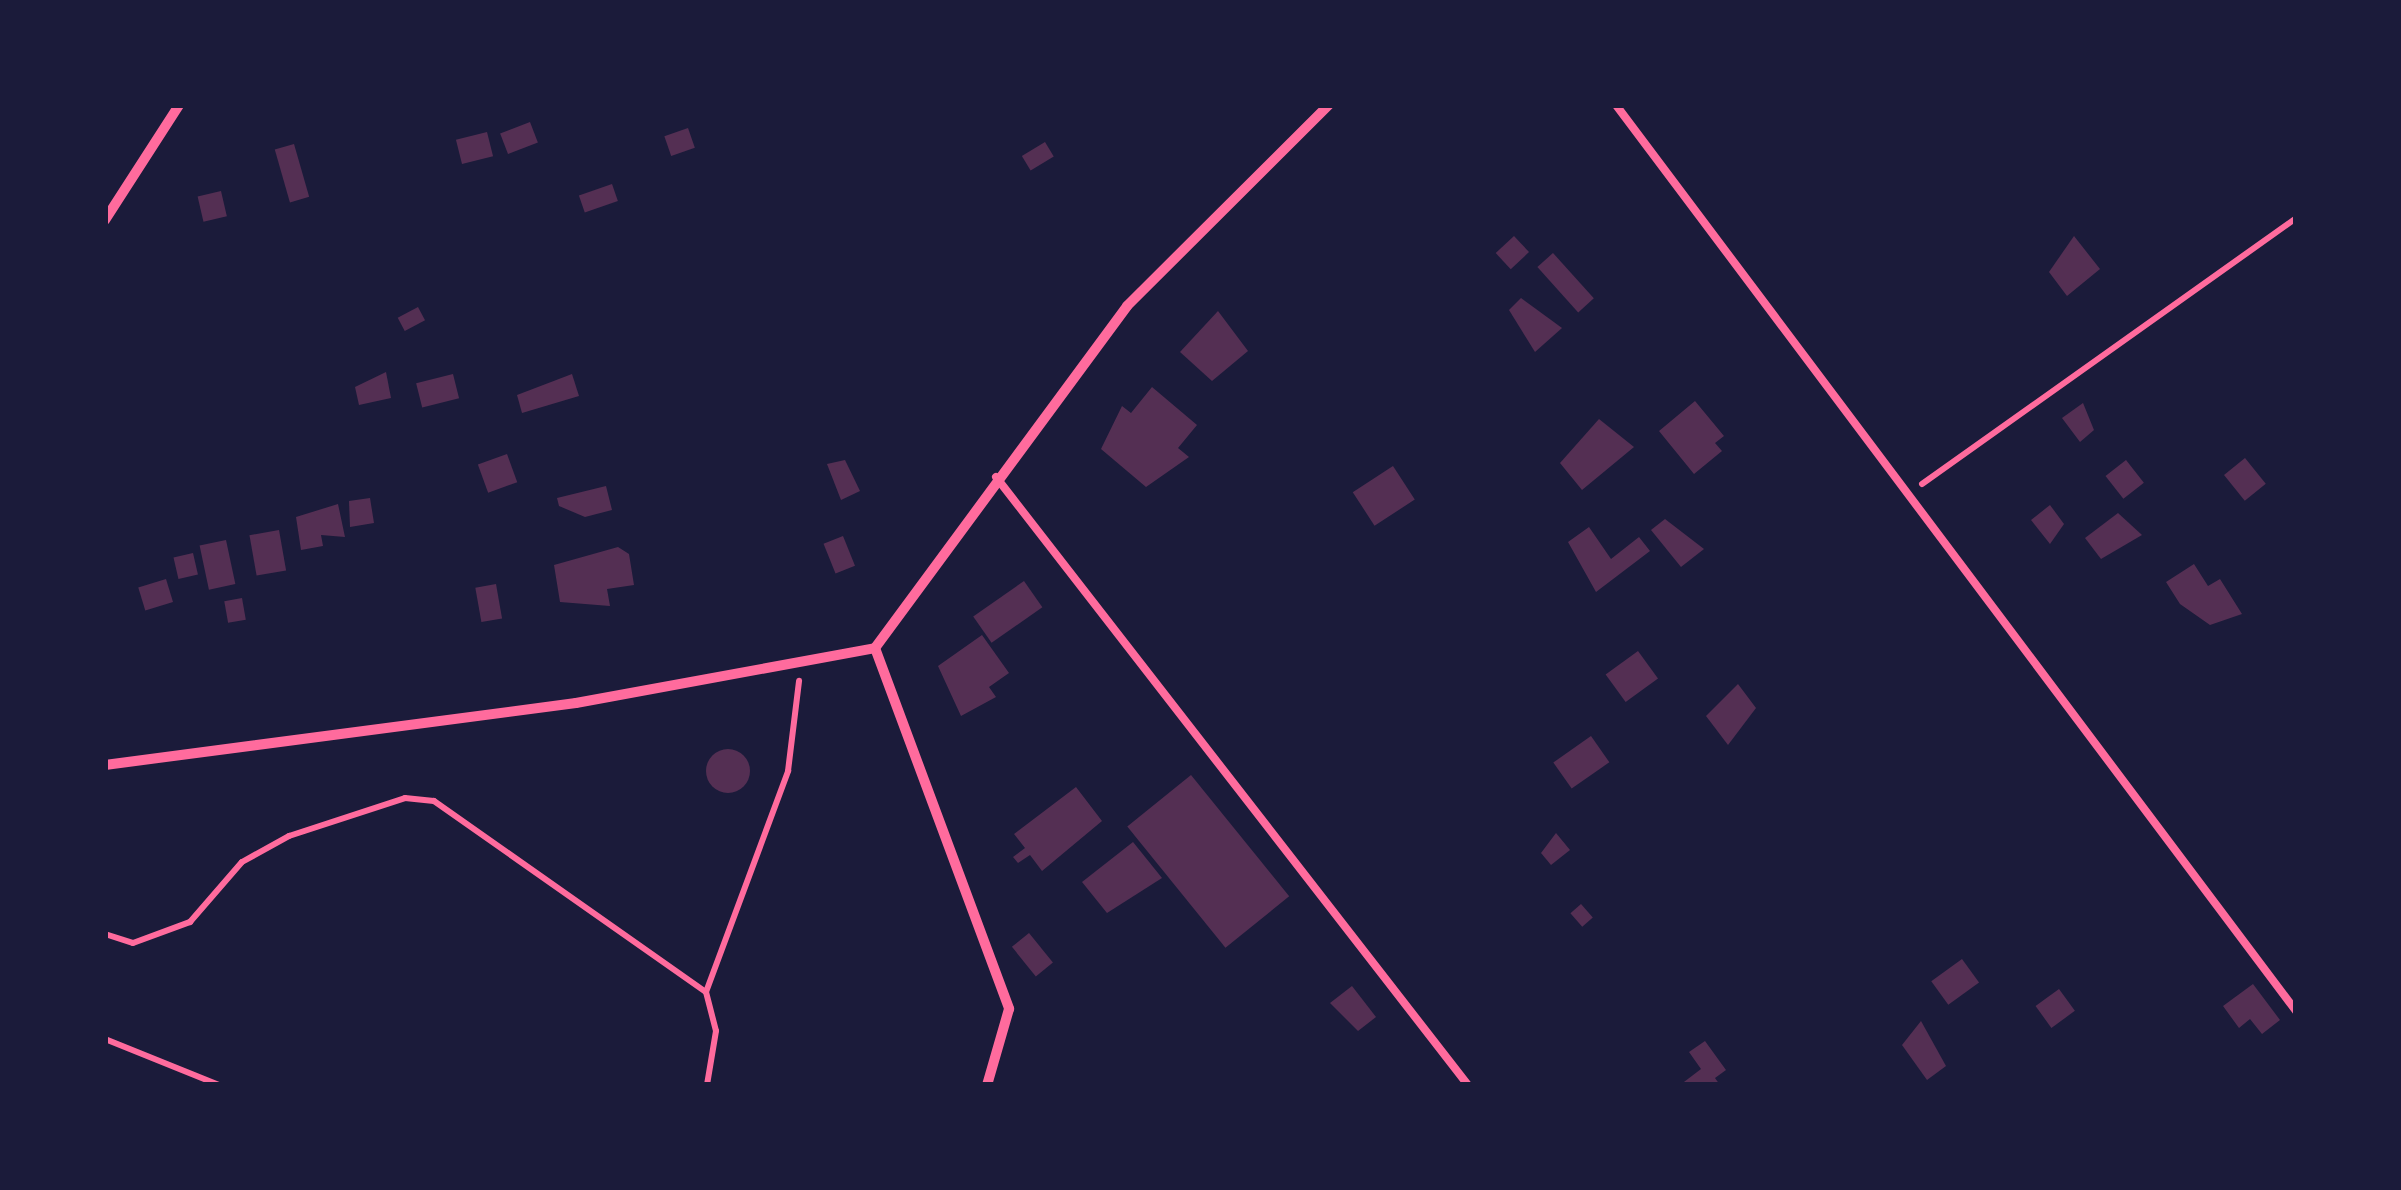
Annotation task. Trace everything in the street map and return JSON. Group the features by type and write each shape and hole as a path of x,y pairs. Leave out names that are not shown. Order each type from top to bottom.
{"street":[{"path":"105,220 178,105"},
{"path":"105,765 576,702 875,648 996,477 1128,306 1329,105"},
{"path":"875,648 1010,1010 986,1085"}],"lane":[{"path":"1616,105 1904,496 2296,1011"},
{"path":"996,477 1468,1085"}],"path":[{"path":"1904,496 2296,218"},
{"path":"707,1085 716,1032 706,992 788,771 802,660"},
{"path":"105,934 133,943 190,922 242,862 289,836 420,800 577,893 706,992"},
{"path":"105,1039 219,1085"}],"building":[{"path":"530,122 538,143 508,154 500,133"},
{"path":"688,128 695,148 671,156 664,136"},
{"path":"487,132 493,156 462,164 456,140"},
{"path":"1045,142 1054,157 1031,170 1022,156"},
{"path":"294,144 309,197 290,202 275,150"},
{"path":"612,184 618,201 585,212 579,195"},
{"path":"221,191 227,216 203,222 198,196"},
{"path":"1514,236 1529,252 1511,269 1496,253"},
{"path":"2074,236 2100,269 2067,296 2049,272"},
{"path":"1553,253 1594,298 1578,312 1537,267"},
{"path":"1521,298 1562,328 1535,352 1509,310"},
{"path":"418,307 425,320 405,331 398,318"},
{"path":"1218,311 1248,351 1212,381 1180,352"},
{"path":"386,372 391,398 359,405 355,387"},
{"path":"453,374 459,398 422,407 416,383"},
{"path":"572,374 579,396 522,413 517,395"},
{"path":"1152,387 1197,425 1178,448 1189,457 1146,487 1101,449 1122,406 1131,413"},
{"path":"1695,401 1724,436 1715,443 1722,451 1694,474 1659,431"},
{"path":"2083,403 2094,430 2080,442 2062,418"},
{"path":"1599,419 1634,447 1582,490 1560,463"},
{"path":"507,454 517,482 488,493 478,465"},
{"path":"2245,458 2266,484 2245,501 2224,475"},
{"path":"845,460 860,491 841,500 827,464"},
{"path":"2126,460 2144,483 2123,499 2106,476"},
{"path":"1393,466 1415,500 1375,526 1353,492"},
{"path":"606,486 612,510 585,517 559,506 557,498"},
{"path":"370,498 374,523 350,527 349,501"},
{"path":"338,504 345,537 321,535 323,546 301,550 296,517"},
{"path":"2050,505 2064,524 2050,544 2031,520"},
{"path":"2118,513 2142,535 2101,559 2085,538"},
{"path":"1665,519 1704,549 1681,567 1651,530"},
{"path":"1589,527 1611,559 1639,537 1650,551 1596,592 1568,542"},
{"path":"279,530 286,570 257,576 249,535"},
{"path":"843,536 855,566 836,574 824,544"},
{"path":"226,540 235,584 209,590 200,546"},
{"path":"618,547 629,554 634,585 607,589 610,606 560,602 554,565"},
{"path":"193,553 198,574 178,579 174,557"},
{"path":"2194,564 2208,586 2220,579 2242,614 2210,625 2180,604 2166,582"},
{"path":"166,579 173,602 145,610 138,587"},
{"path":"1024,581 1042,607 992,643 973,617"},
{"path":"496,584 502,618 481,622 475,588"},
{"path":"242,598 246,620 228,623 224,601"},
{"path":"982,635 1009,673 989,687 996,697 961,716 938,666"},
{"path":"1638,651 1658,679 1626,702 1606,675"},
{"path":"1738,684 1756,708 1728,745 1706,716"},
{"path":"1591,736 1609,762 1572,789 1553,762"},
{"path":"728,749 743,756 750,771 743,786 728,793 713,786 706,771 713,756"},
{"path":"1191,775 1289,896 1225,948 1127,827"},
{"path":"1076,787 1102,821 1042,871 1030,855 1018,863 1013,857 1025,848 1014,834"},
{"path":"1556,833 1570,850 1551,865 1541,853"},
{"path":"1133,842 1162,878 1107,913 1082,882"},
{"path":"1581,904 1593,918 1582,927 1570,913"},
{"path":"1029,933 1053,963 1036,976 1012,947"},
{"path":"1962,959 1979,982 1948,1005 1931,981"},
{"path":"2253,984 2280,1020 2262,1034 2250,1019 2239,1028 2223,1006"},
{"path":"1352,986 1376,1017 1358,1031 1330,1003"},
{"path":"2059,989 2075,1011 2051,1028 2036,1006"},
{"path":"1921,1021 1946,1066 1927,1080 1902,1045"},
{"path":"1705,1041 1726,1070 1715,1078 1720,1085 1680,1085 1701,1069 1689,1052"}]}
